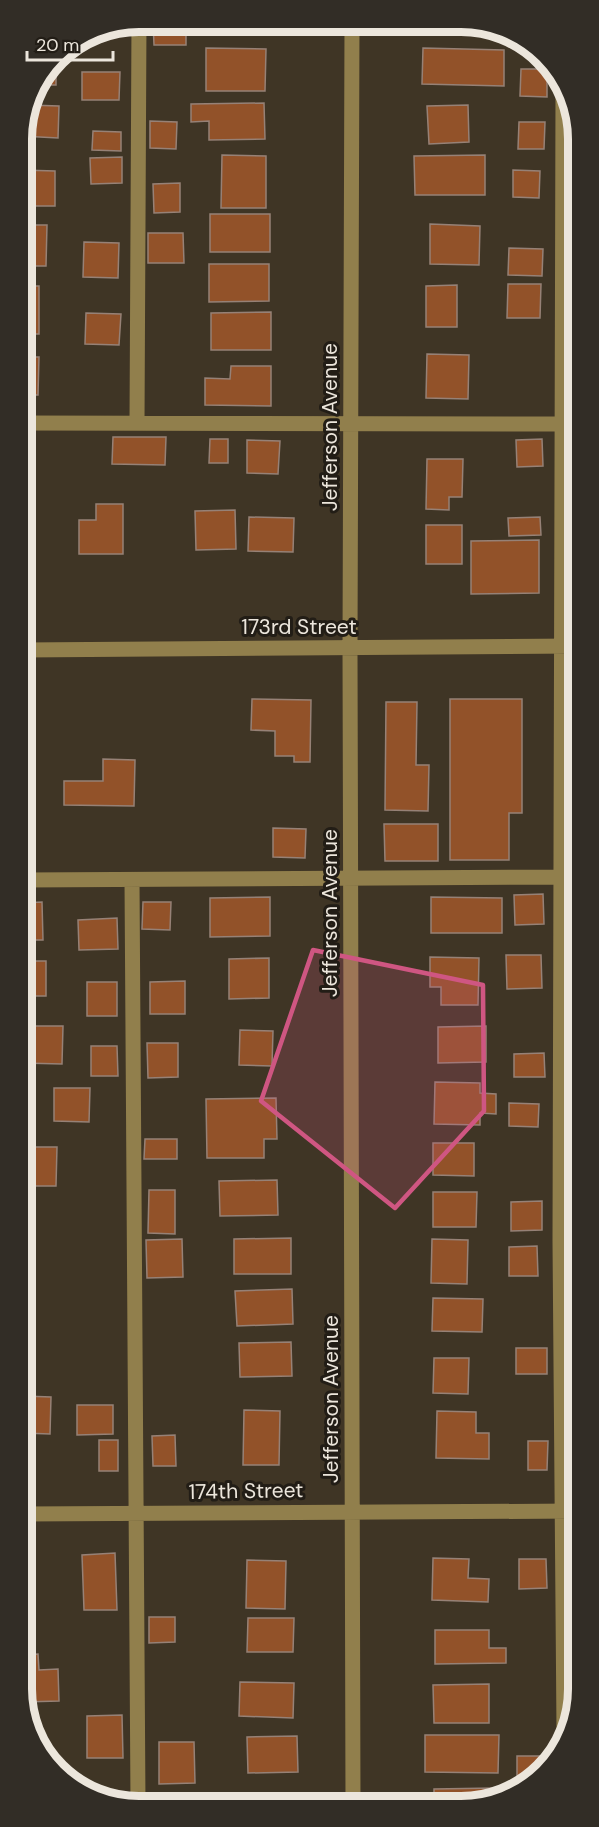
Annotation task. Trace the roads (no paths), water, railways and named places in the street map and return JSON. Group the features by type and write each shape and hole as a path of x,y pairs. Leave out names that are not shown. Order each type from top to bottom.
{"street":[{"path":"137,423 139,32"},
{"name":"Jefferson Avenue","path":"352,32 350,878 353,1796"},
{"path":"563,108 562,424 568,605"},
{"path":"32,423 562,424"},
{"name":"173rd Street","path":"32,650 568,646"},
{"path":"567,1462 561,1357 561,877 568,685"},
{"path":"32,880 561,877"},
{"path":"132,880 138,1796"},
{"path":"561,928 567,928"},
{"path":"561,1357 567,1357"},
{"name":"174th Street","path":"32,1514 567,1511"},
{"path":"564,1714 567,1618"}]}
